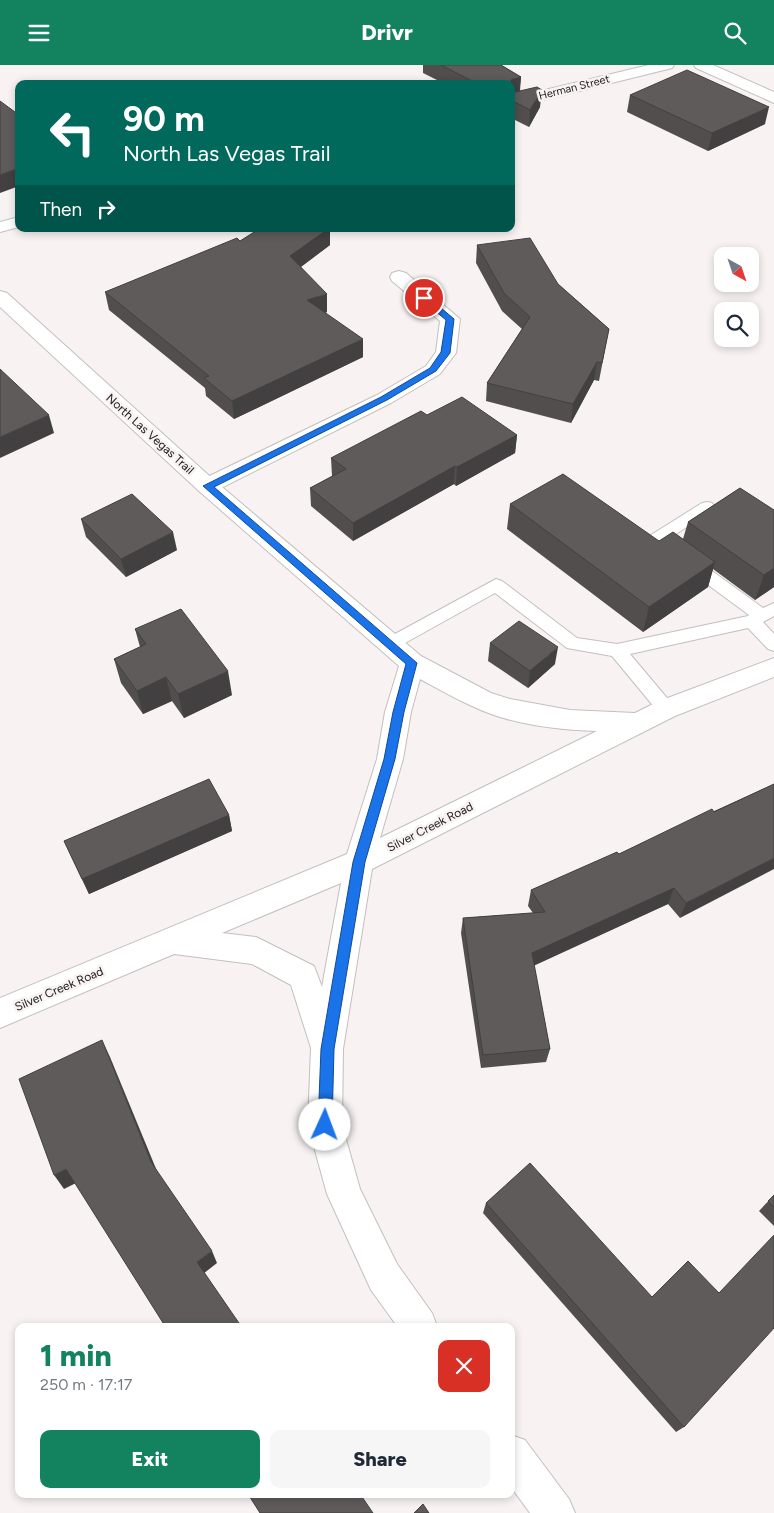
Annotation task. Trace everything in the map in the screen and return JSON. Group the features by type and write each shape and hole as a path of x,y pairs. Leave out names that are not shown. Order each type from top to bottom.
{"street":[{"name":"Herman Street","path":"515,102 667,65"},
{"path":"701,65 774,98"},
{"path":"0,227 15,223"},
{"path":"207,486 384,399 433,369 446,353 450,319 399,277"},
{"name":"North Las Vegas Trail","path":"0,297 207,486 412,663 482,700 510,709 570,720 639,723"},
{"path":"412,663 398,712 390,759 359,862 327,1049 325,1125 344,1194 384,1277 417,1323"},
{"name":"Silver Creek Road","path":"0,1013 359,862 666,709 774,667"},
{"path":"172,941 256,951 302,975 327,1049"},
{"path":"515,1459 555,1513"}],"lane":[{"path":"708,507 656,539 763,615 774,645"},
{"path":"390,644 496,585 573,644 617,650 763,615"},
{"path":"617,650 666,709"}],"building":[{"path":"441,65 501,65 521,77 511,80 470,80"},
{"path":"687,70 769,107 712,133 630,95"},
{"path":"537,87 542,90 530,110 515,102 515,92"},
{"path":"0,101 15,112 15,169 0,175"},
{"path":"254,232 324,232 290,256 327,294 307,300 363,339 232,401 204,378 209,376 105,292 237,238 240,241"},
{"path":"530,238 558,284 609,329 602,363 597,362 573,404 487,383 530,317 504,293 477,245"},
{"path":"0,369 49,415 0,437"},
{"path":"462,397 517,435 457,467 455,466 353,523 310,488 346,469 331,458 421,411 427,415"},
{"path":"563,474 659,541 673,532 715,562 649,607 510,504"},
{"path":"740,488 774,510 774,568 764,575 688,522"},
{"path":"132,494 173,532 121,559 81,519"},
{"path":"181,609 228,671 178,694 166,677 137,691 114,659 146,644 135,629"},
{"path":"519,621 558,647 530,671 490,643"},
{"path":"209,779 229,815 82,879 64,841"},
{"path":"774,784 774,858 686,903 674,888 532,953 550,1049 483,1055 463,918 545,912 531,890 617,852 619,854 712,809 714,812"},
{"path":"102,1040 151,1162 212,1251 197,1262 239,1323 163,1323 66,1169 54,1175 19,1079"},
{"path":"530,1163 652,1297 688,1261 719,1293 774,1235 774,1328 684,1427 486,1203"},
{"path":"774,1195 774,1207 768,1201"},
{"path":"251,1498 363,1498 373,1513 260,1513"},
{"path":"423,1504 429,1513 414,1513"}],"route":[{"path":"325,1125 327,1049 359,862 390,759 398,712 412,663 207,486 384,399 433,369 446,353 450,319 424,298"}]}
